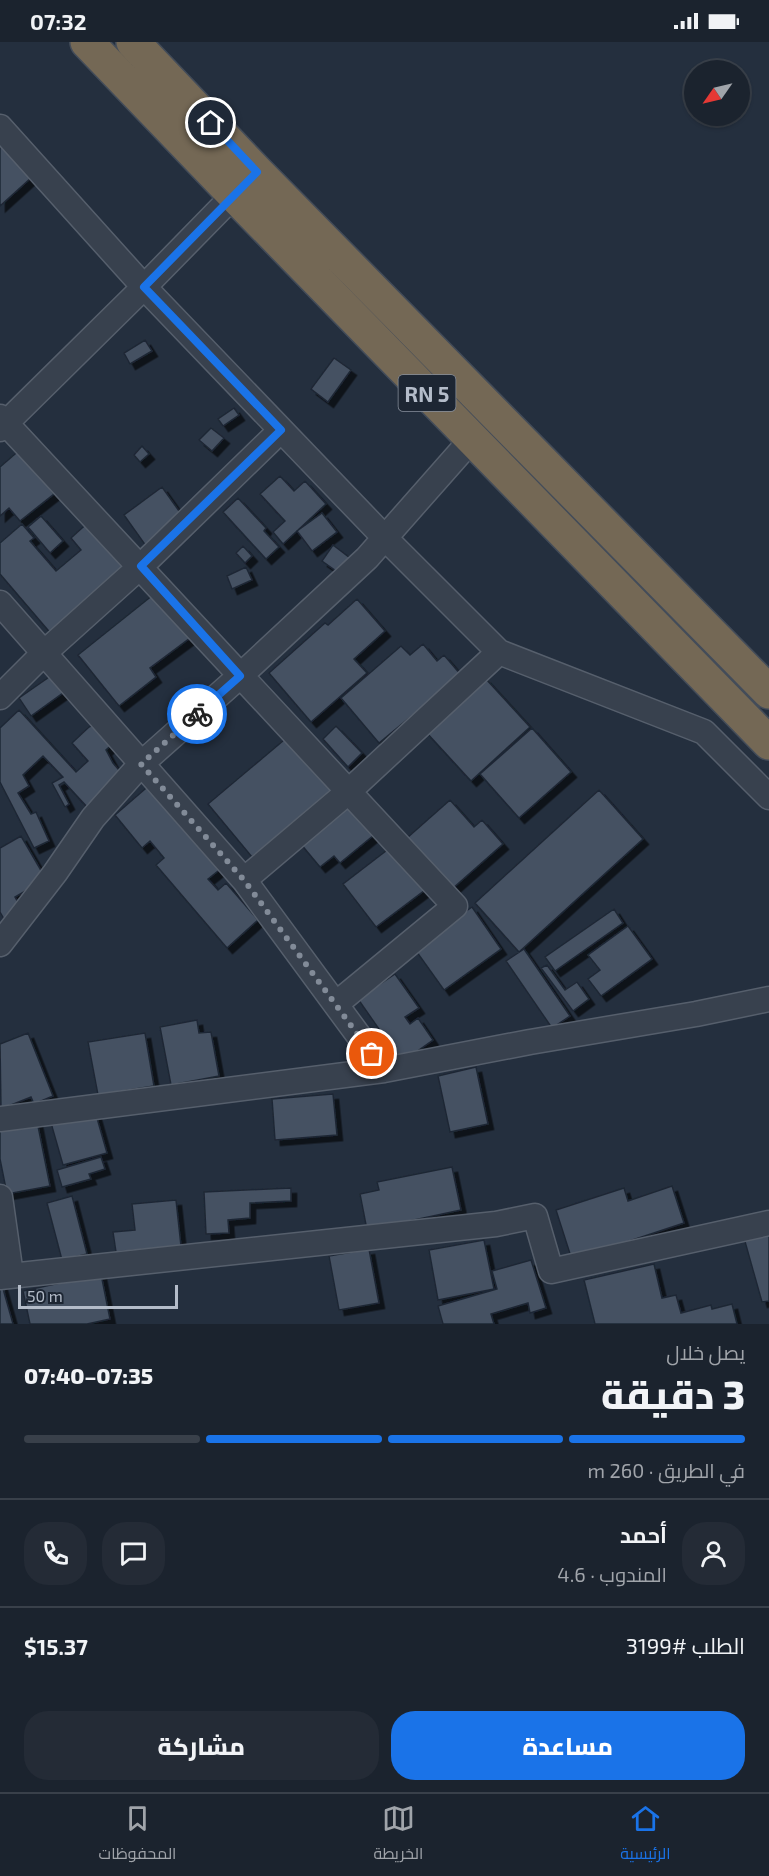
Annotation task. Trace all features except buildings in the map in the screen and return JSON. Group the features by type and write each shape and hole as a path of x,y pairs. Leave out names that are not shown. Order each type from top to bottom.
{"highway":[{"name":"RN 5","path":"87,42 769,743"},
{"name":"RN 5","path":"133,42 257,172 769,692"},
{"path":"234,195 257,172"}],"street":[{"path":"0,127 144,287 385,538 500,652 704,732 769,797"},
{"path":"234,195 144,287 2,423 141,566 240,676 455,906 336,1004"},
{"path":"0,697 44,653 141,566 281,430"},
{"path":"0,944 55,873 93,818 141,764 367,558 472,439"},
{"path":"0,603 244,880 384,1070"},
{"path":"244,880 348,792 500,652"},
{"path":"0,1119 384,1070 769,999"},
{"path":"0,1197 5,1276 496,1224 534,1216 550,1271 769,1223"}],"way so far":[{"path":"197,714 141,764 244,880 372,1054"}],"route":[{"path":"197,714 240,676 141,566 281,430 144,287 257,172 211,123"}]}
